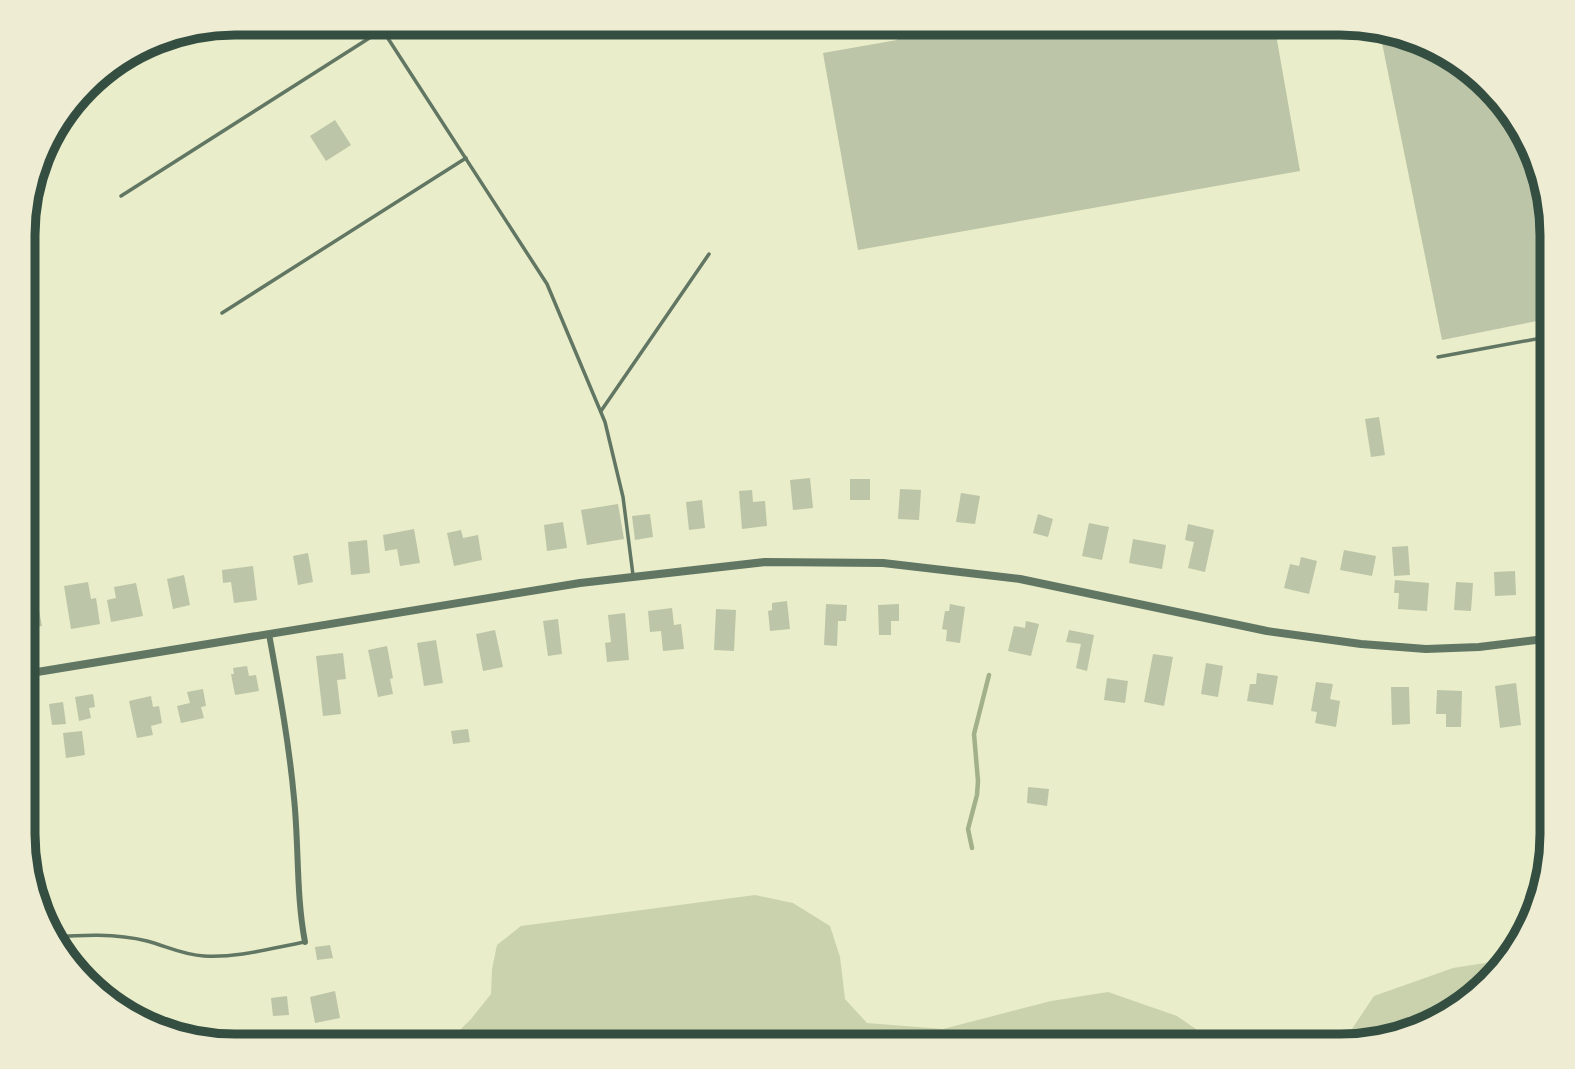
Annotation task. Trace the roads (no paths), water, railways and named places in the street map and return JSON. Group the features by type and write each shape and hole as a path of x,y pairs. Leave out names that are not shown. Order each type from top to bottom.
{"street":[{"path":"35,672 633,575 765,562 883,563 1020,579 1267,631 1362,644 1426,649 1479,647 1540,639"},
{"path":"270,634 290,754 299,855 301,922 305,942"}],"lane":[{"path":"121,196 374,35"},
{"path":"387,35 547,284 601,411 624,498 633,575"},
{"path":"222,313 466,158"},
{"path":"601,411 709,254"},
{"path":"1438,357 1540,338"},
{"path":"64,937 120,936 202,956 229,956 305,942"}],"waterway":[{"path":"972,848 968,829 978,781 974,734 989,675"}]}
